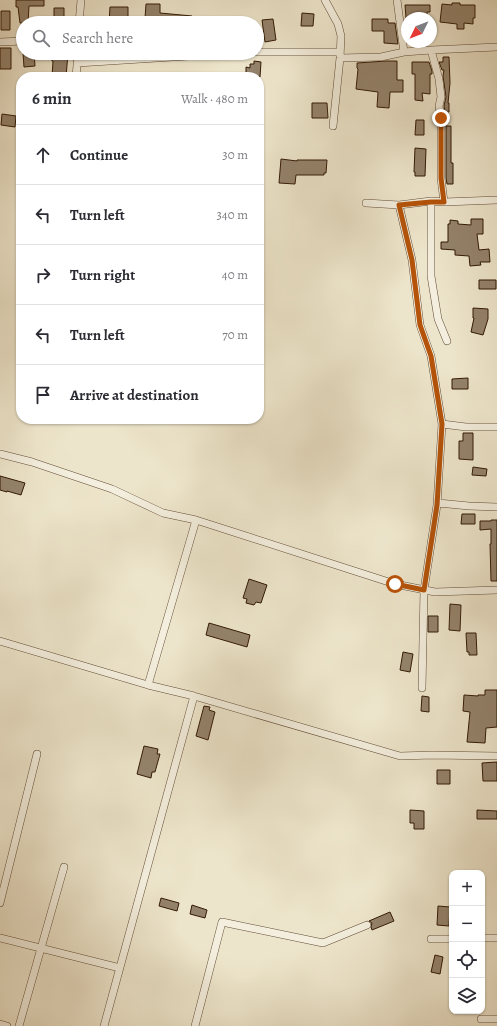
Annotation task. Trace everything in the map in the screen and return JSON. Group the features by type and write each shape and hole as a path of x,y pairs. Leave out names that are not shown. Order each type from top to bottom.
{"street":[{"path":"80,16 81,0"},
{"path":"325,0 338,24 341,36 333,126"},
{"path":"397,0 404,52"},
{"path":"0,42 16,41"},
{"path":"264,52 381,57 404,52 497,47"},
{"path":"430,50 439,79 441,97 439,106 441,118 441,178 444,202"},
{"path":"76,72 77,60"},
{"path":"77,63 125,60"},
{"path":"366,203 399,205 431,202 497,200"},
{"path":"431,202 432,276 438,319 447,341"},
{"path":"399,205 412,260 420,325 431,356 442,424 438,503 424,590 422,688"},
{"path":"442,424 466,427 497,427"},
{"path":"0,454 32,462 112,489 163,513 196,520 395,584 435,592 497,590"},
{"path":"438,503 497,507"},
{"path":"148,685 196,520"},
{"path":"0,641 148,685 194,696 400,756 433,754 497,756"},
{"path":"104,1026 194,696"},
{"path":"0,902 37,754"},
{"path":"19,1026 64,866"},
{"path":"195,1026 222,922 323,943 367,925"},
{"path":"0,938 120,968"},
{"path":"431,939 449,938"},
{"path":"485,938 497,938"},
{"path":"481,1019 497,1019"},
{"path":"0,1024 8,1026"}],"building":[{"path":"16,0 44,0 44,6 29,6 28,16 19,16 18,7 16,7"},
{"path":"452,3 460,3 460,5 475,5 475,18 473,18 473,24 464,23 464,29 457,29 457,24 440,22 442,4 452,5"},
{"path":"146,4 160,4 160,13 192,16 145,16"},
{"path":"405,5 430,5 430,12 406,12"},
{"path":"110,7 128,7 128,16 109,16"},
{"path":"54,8 64,8 64,16 54,16"},
{"path":"1,11 10,11 10,30 1,30"},
{"path":"302,13 314,14 313,26 301,26"},
{"path":"273,19 276,40 265,42 264,20"},
{"path":"372,19 388,19 388,23 395,23 398,44 384,43 384,31 372,31"},
{"path":"0,48 11,48 11,69 0,69"},
{"path":"443,57 449,57 449,112 445,112 444,106 446,97 443,76 444,70 442,70 439,62 443,62"},
{"path":"24,60 35,60 35,66 24,67"},
{"path":"67,60 66,72 52,72 52,61"},
{"path":"254,61 261,62 260,72 246,72 246,67 250,68 250,64 254,64"},
{"path":"397,61 397,80 403,80 403,92 390,92 389,108 377,107 378,92 356,89 358,69 357,63"},
{"path":"412,62 429,62 432,71 432,74 430,74 430,94 422,93 423,101 415,100 415,74 412,74"},
{"path":"312,103 327,103 328,118 312,118"},
{"path":"2,114 16,116 15,127 1,125"},
{"path":"416,120 424,120 424,135 415,135"},
{"path":"446,126 451,126 451,163 453,163 453,184 447,184 446,178"},
{"path":"415,148 426,149 425,176 415,176"},
{"path":"281,159 297,161 327,160 326,173 324,173 324,175 296,175 295,184 279,183"},
{"path":"471,219 483,219 483,234 477,234 479,250 489,249 490,262 480,262 481,265 470,266 469,256 455,255 455,250 441,249 441,242 448,242 448,224 450,224 450,220 458,221 458,224 471,225"},
{"path":"479,280 496,280 496,289 479,289"},
{"path":"473,308 488,309 488,319 483,335 471,332 474,318"},
{"path":"468,378 468,389 452,389 452,379"},
{"path":"463,433 473,433 473,460 459,459 459,441 463,441"},
{"path":"473,467 487,469 486,476 472,475"},
{"path":"0,476 25,483 21,495 0,490"},
{"path":"462,514 475,514 475,524 461,524"},
{"path":"497,520 497,581 491,581 491,529 480,530 480,521"},
{"path":"249,579 267,585 261,603 256,602 254,605 246,603 247,599 243,598"},
{"path":"450,604 461,605 460,631 449,630"},
{"path":"428,616 438,616 438,632 428,632"},
{"path":"209,623 250,635 247,647 206,635"},
{"path":"466,633 476,633 477,655 469,655 469,652 467,652"},
{"path":"403,652 413,654 410,672 400,670"},
{"path":"485,690 497,690 497,727 486,728 485,743 467,742 470,712 463,711 464,695 485,695"},
{"path":"422,696 429,697 429,712 421,711"},
{"path":"204,706 210,707 209,710 215,712 208,740 196,736"},
{"path":"144,746 158,749 157,754 160,754 155,772 152,772 151,778 137,774"},
{"path":"497,762 497,781 483,781 482,763"},
{"path":"437,770 450,770 450,784 437,784"},
{"path":"410,810 424,811 424,829 414,829 414,823 410,823"},
{"path":"477,810 497,811 497,819 477,819"},
{"path":"161,898 179,903 177,911 159,906"},
{"path":"192,905 207,910 205,918 190,914"},
{"path":"438,906 449,907 449,926 437,925"},
{"path":"390,912 394,921 372,930 372,923 369,921"},
{"path":"435,955 443,957 440,974 431,972"}],"route":[{"path":"395,584 424,590 437,505 442,424 431,356 420,325 412,260 399,205 444,202 445,199 442,192 441,178 441,118"}]}
